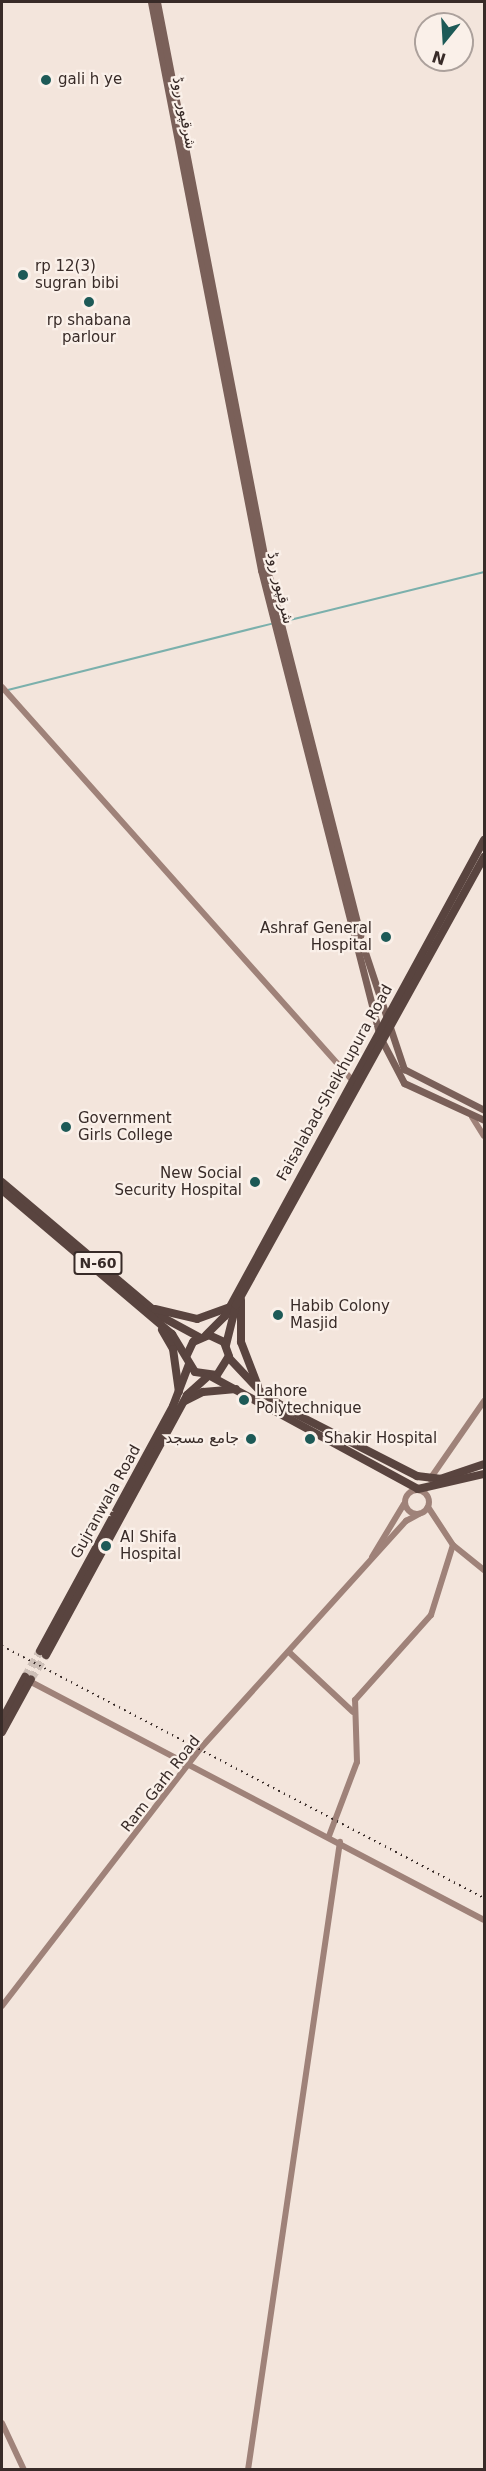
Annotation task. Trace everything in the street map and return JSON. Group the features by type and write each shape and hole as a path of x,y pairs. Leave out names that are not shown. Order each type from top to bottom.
{"highway":[{"name":"Faisalabad-Sheikhupura Road","path":"188,1360 203,1336 228,1308 484,840"},
{"name":"Faisalabad-Sheikhupura Road","path":"226,1345 241,1295 392,1029 484,857"},
{"name":"N-60","path":"2,1182 149,1310 188,1360"},
{"name":"N-60","path":"2,1190 149,1310 203,1336"},
{"path":"241,1295 242,1342 261,1392"},
{"path":"149,1310 197,1319 228,1308"},
{"path":"149,1310 173,1349 180,1394"},
{"path":"203,1336 226,1345 229,1358 261,1392 432,1480 484,1464"},
{"name":"Gujranwala Road","path":"188,1360 180,1394 43,1653 183,1402 229,1358"},
{"path":"188,1360 209,1377 238,1389 418,1489 445,1487 484,1474"},
{"path":"183,1402 203,1392 238,1389"},
{"path":"445,1487 448,1476"},
{"path":"432,1480 434,1489"},
{"path":"2,1720 30,1680"},
{"path":"2,1732 30,1680"}],"main road":[{"name":"شرقپور روڈ","path":"151,2 276,621 363,945 407,1080"},
{"name":"شرقپور روڈ","path":"157,2 276,621"},
{"name":"شرقپور روڈ","path":"280,633 379,1030 384,1043 407,1080"},
{"path":"2,687 352,1080"},
{"path":"407,1080 484,1110"},
{"path":"407,1080 472,1117 484,1120"},
{"path":"472,1117 484,1136"},
{"path":"432,1480 484,1401"},
{"path":"428,1507 419,1514 404,1504 407,1493 418,1489 428,1496 428,1507 453,1545 484,1570"},
{"name":"Ram Garh Road","path":"372,1558 404,1504"},
{"name":"Ram Garh Road","path":"2,2006 192,1763 372,1558 419,1514"},
{"path":"329,1836 357,1762 353,1713 361,1689 431,1615 453,1545"},
{"path":"290,1653 353,1713"},
{"path":"30,1680 192,1763 484,1920"},
{"path":"248,2469 340,1842"},
{"path":"2,2423 24,2469"}],"waterway":[{"path":"282,622 484,572"},
{"path":"8,690 271,624"}],"tunnel":[{"path":"25,1677 40,1651"},
{"path":"31,1679 46,1655"}],"railway":[{"path":"2,1646 484,1898"}],"place":[{"name":"gali h ye","path":"46,80"},
{"name":"rp 12(3) sugran bibi","path":"23,275"},
{"name":"rp shabana parlour","path":"89,302"},
{"name":"Ashraf General Hospital","path":"386,937"},
{"name":"Government Girls College","path":"66,1127"},
{"name":"New Social Security Hospital","path":"255,1182"},
{"name":"Habib Colony Masjid","path":"278,1315"},
{"name":"Lahore Polytechnique","path":"244,1400"},
{"name":"جامع مسجد","path":"251,1439"},
{"name":"Shakir Hospital","path":"310,1439"},
{"name":"Al Shifa Hospital","path":"106,1546"}]}
